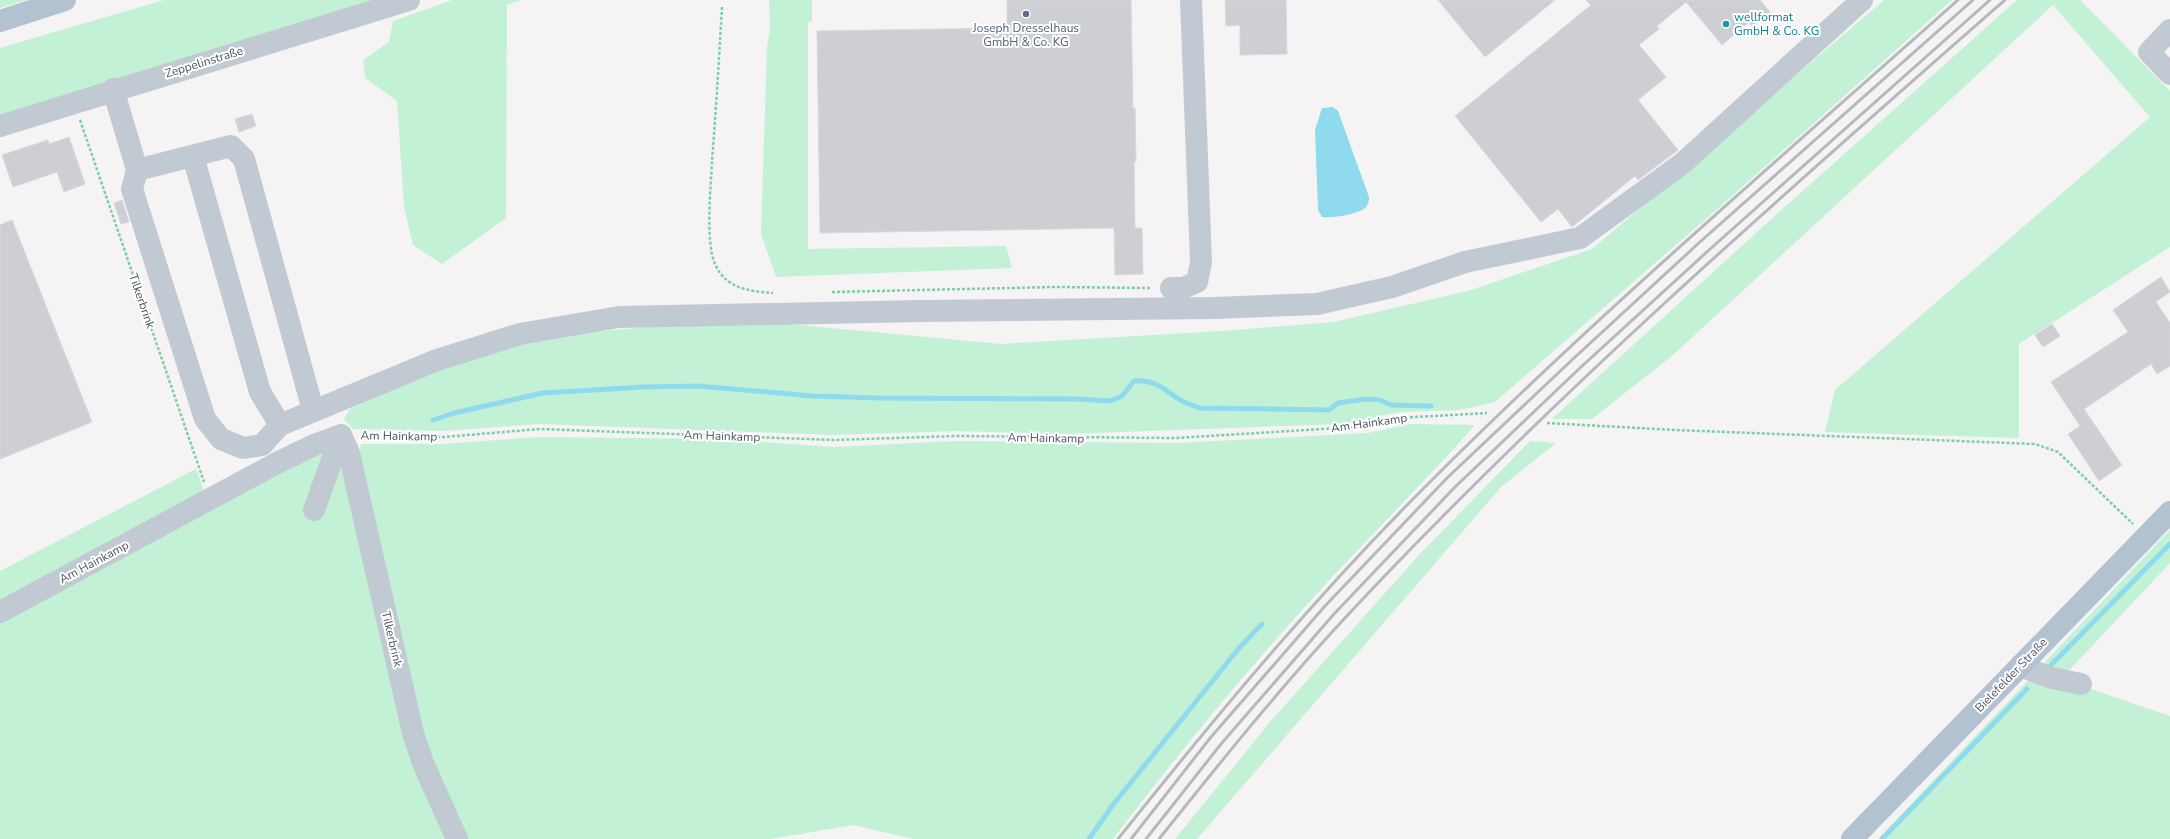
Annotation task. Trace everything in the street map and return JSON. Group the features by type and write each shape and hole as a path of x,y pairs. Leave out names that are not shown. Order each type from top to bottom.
{"main road":[{"path":"0,21 65,0"},
{"name":"Bielefelder Straße","path":"1852,839 2170,512"}],"street":[{"name":"Zeppelinstraße","path":"0,126 113,89 409,0"},
{"path":"1170,288 1183,288 1197,282 1200,262 1191,0"},
{"path":"113,89 137,170 132,189 205,419 221,439 243,448 262,445 280,425 313,410 437,360 520,334 619,317 921,311 1214,308 1317,304 1392,287 1464,262 1580,238 1683,163 1862,0"},
{"path":"2170,30 2149,52 2170,74"},
{"path":"137,170 231,146 244,159 313,410"},
{"path":"193,156 260,392 280,425"},
{"path":"314,510 341,435"},
{"name":"Am Hainkamp","path":"0,612 277,463 314,445 341,435"},
{"name":"Tilkerbrink","path":"341,435 349,453 413,733 423,764 457,839"},
{"path":"2020,666 2052,678 2081,684"}],"path":[{"path":"722,7 710,200 712,250 715,264 726,280 743,290 780,293"},
{"name":"Tilkerbrink","path":"74,102 210,500"},
{"path":"827,292 1055,287 1170,288"},
{"name":"Am Hainkamp","path":"341,435 444,437 540,429 834,440 957,436 1176,438 1355,427 1398,418 1487,413"},
{"path":"1547,423 1675,430 2035,444 2058,452 2146,536"}],"green space":[{"path":"0,0 27,0 0,8"},
{"path":"164,0 378,0 0,118 0,48"},
{"path":"452,0 521,0 507,5 506,218 442,264 413,245 404,207 397,101 365,78 363,60 389,42 393,21"},
{"path":"769,0 812,0 812,21 808,23 808,249 1006,246 1012,268 776,277 761,234 767,47 770,29"},
{"path":"1884,0 1952,0 1715,211 1495,402 1459,410 1401,412 1341,424 1067,434 958,431 832,435 540,424 443,431 353,429 344,419 350,409 411,379 517,345 596,332 663,325 767,322 1001,344 1222,331 1334,322 1468,291 1592,249"},
{"path":"2017,0 2080,0 2170,91 2170,247 2019,344 2019,438 1825,432 1835,390 2150,117 2053,5 1673,355 1592,419 1552,419 1779,212"},
{"path":"1410,424 1475,425 1334,575 1248,671 1166,771 1113,839 914,839 853,825 771,839 464,839 429,760 358,460 361,444 443,444 538,437 721,439 834,447 957,441 1177,443 1368,433"},
{"path":"1530,441 1556,443 1501,487 1197,839 1175,839 1270,722 1419,555"},
{"path":"322,448 345,459 450,839 0,839 0,571 196,469 209,505"},
{"path":"2170,530 2170,563 2061,679 2170,716 2170,839 1878,839"}],"water":[{"path":"1333,107 1338,111 1369,199 1366,207 1358,212 1342,216 1322,217 1318,210 1315,130 1322,108"}],"building":[{"path":"1007,0 1131,0 1133,108 1135,108 1136,161 1134,161 1135,228 1142,228 1143,274 1115,275 1114,228 820,233 817,31 1007,28"},
{"path":"1225,0 1286,0 1287,54 1240,55 1240,25 1226,26"},
{"path":"1438,0 1555,0 1485,57"},
{"path":"1586,0 1760,0 1770,12 1752,26 1749,22 1722,45 1686,2 1657,26 1659,29 1639,45 1666,77 1638,100 1678,150 1638,180 1635,176 1572,227 1558,209 1541,222 1455,116 1591,5"},
{"path":"252,114 256,126 239,132 235,119"},
{"path":"69,137 85,184 64,192 57,172 13,187 2,155 48,140 49,144"},
{"path":"122,200 129,222 121,224 114,203"},
{"path":"12,220 92,422 0,459 0,225"},
{"path":"2161,277 2170,292 2156,302 2170,323 2170,366 2157,374 2151,364 2084,409 2122,465 2099,481 2068,434 2080,426 2051,382 2128,332 2113,310"},
{"path":"2052,324 2060,336 2043,347 2035,335"}],"waterway":[{"path":"433,420 454,413 543,393 643,387 698,386 812,396 878,398 1076,399 1110,401 1122,396 1134,381 1142,381 1160,386 1182,401 1200,408 1329,410 1338,403 1366,399 1380,400 1391,405 1431,406"},
{"path":"2051,665 2170,544"},
{"path":"1089,839 1112,806 1239,648 1262,624"},
{"path":"1882,839 2027,689"}],"railway":[{"path":"1118,839 1234,697 1314,604 1441,471 1503,410 1631,291 1958,0"},
{"path":"1131,839 1211,737 1325,606 1447,478 1701,241 1973,0"},
{"path":"1146,839 1221,744 1334,614 1455,487 1581,367 1709,250 1990,0"},
{"path":"1159,839 1250,727 1320,645 1422,537 1502,457 1667,301 1835,149 2005,0"}],"place":[{"name":"Joseph Dresselhaus GmbH & Co. KG","path":"1026,14"},
{"name":"wellformat GmbH & Co. KG","path":"1726,24"}]}
